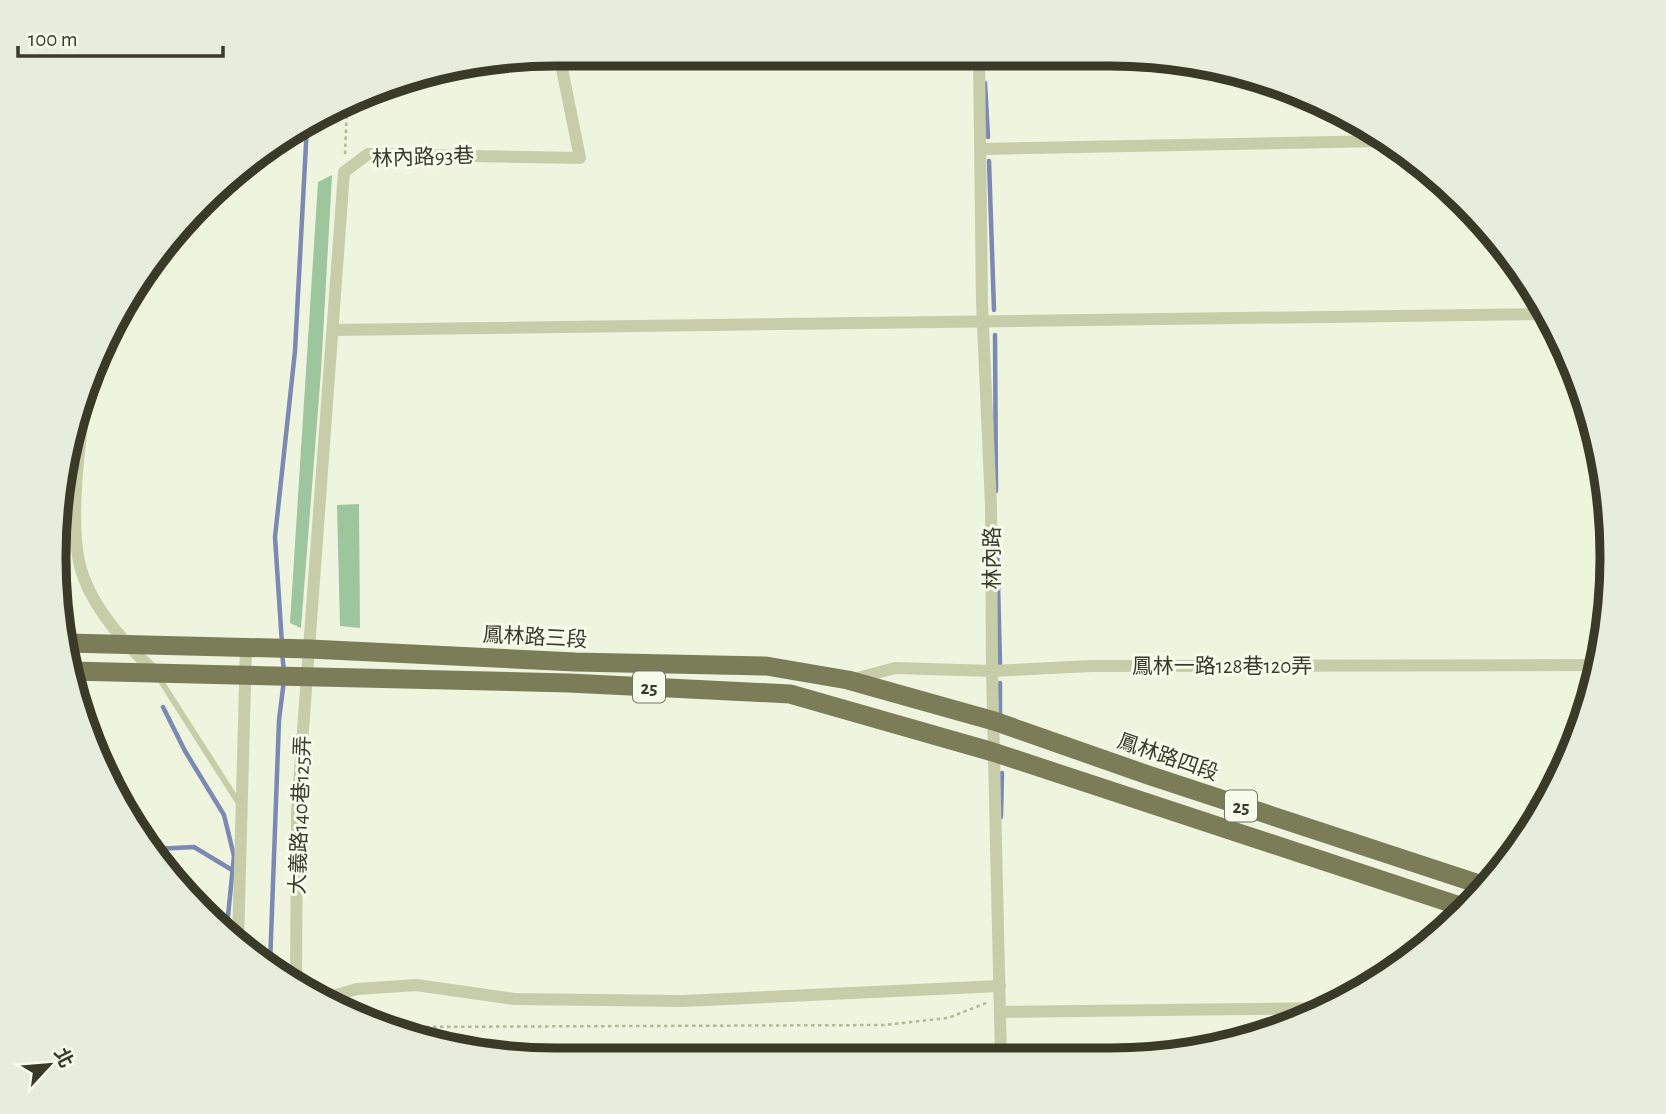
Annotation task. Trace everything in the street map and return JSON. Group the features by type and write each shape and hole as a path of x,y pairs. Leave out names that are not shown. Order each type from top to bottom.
{"main road":[{"name":"鳳林路三段","path":"74,643 306,648 575,662 766,666 848,680 995,720"},
{"name":"鳳林路三段","path":"80,671 569,682 790,694 993,752"},
{"name":"鳳林路四段","path":"995,720 1148,775 1475,883"},
{"name":"25","path":"993,752 1455,905"}],"street":[{"name":"林內路93巷","path":"306,648 344,172 368,155 580,158 561,66"},
{"name":"林內路","path":"979,66 1001,1048"},
{"path":"982,149 1369,141"},
{"path":"333,330 1535,314"},
{"path":"81,438 77,525 80,566 99,605 124,643 154,671"},
{"path":"238,930 253,648"},
{"name":"大義路140巷125弄","path":"296,972 297,812 302,676 306,648"},
{"name":"鳳林一路128巷120弄","path":"848,680 895,668 992,671 1091,666 1587,665"},
{"path":"336,995 357,989 416,985 514,999 1000,999 1303,1007"}],"lane":[{"path":"154,671 243,810"}],"path":[{"path":"344,172 347,114"},
{"path":"417,1027 884,1025 948,1018 1000,999"}],"green space":[{"path":"332,175 321,371 301,628 290,623 318,182"},
{"path":"359,504 360,628 340,626 337,505"}],"waterway":[{"path":"985,83 988,137"},
{"path":"282,644 275,537 295,351 306,135"},
{"path":"989,161 994,310"},
{"path":"995,335 996,491"},
{"path":"997,542 1000,664"},
{"path":"282,652 284,672"},
{"path":"270,955 279,720 284,680"},
{"path":"1000,683 1000,714"},
{"path":"163,707 185,751 224,815 234,856 228,920"},
{"path":"1001,817 1002,773"},
{"path":"163,849 194,847 232,870"}]}
